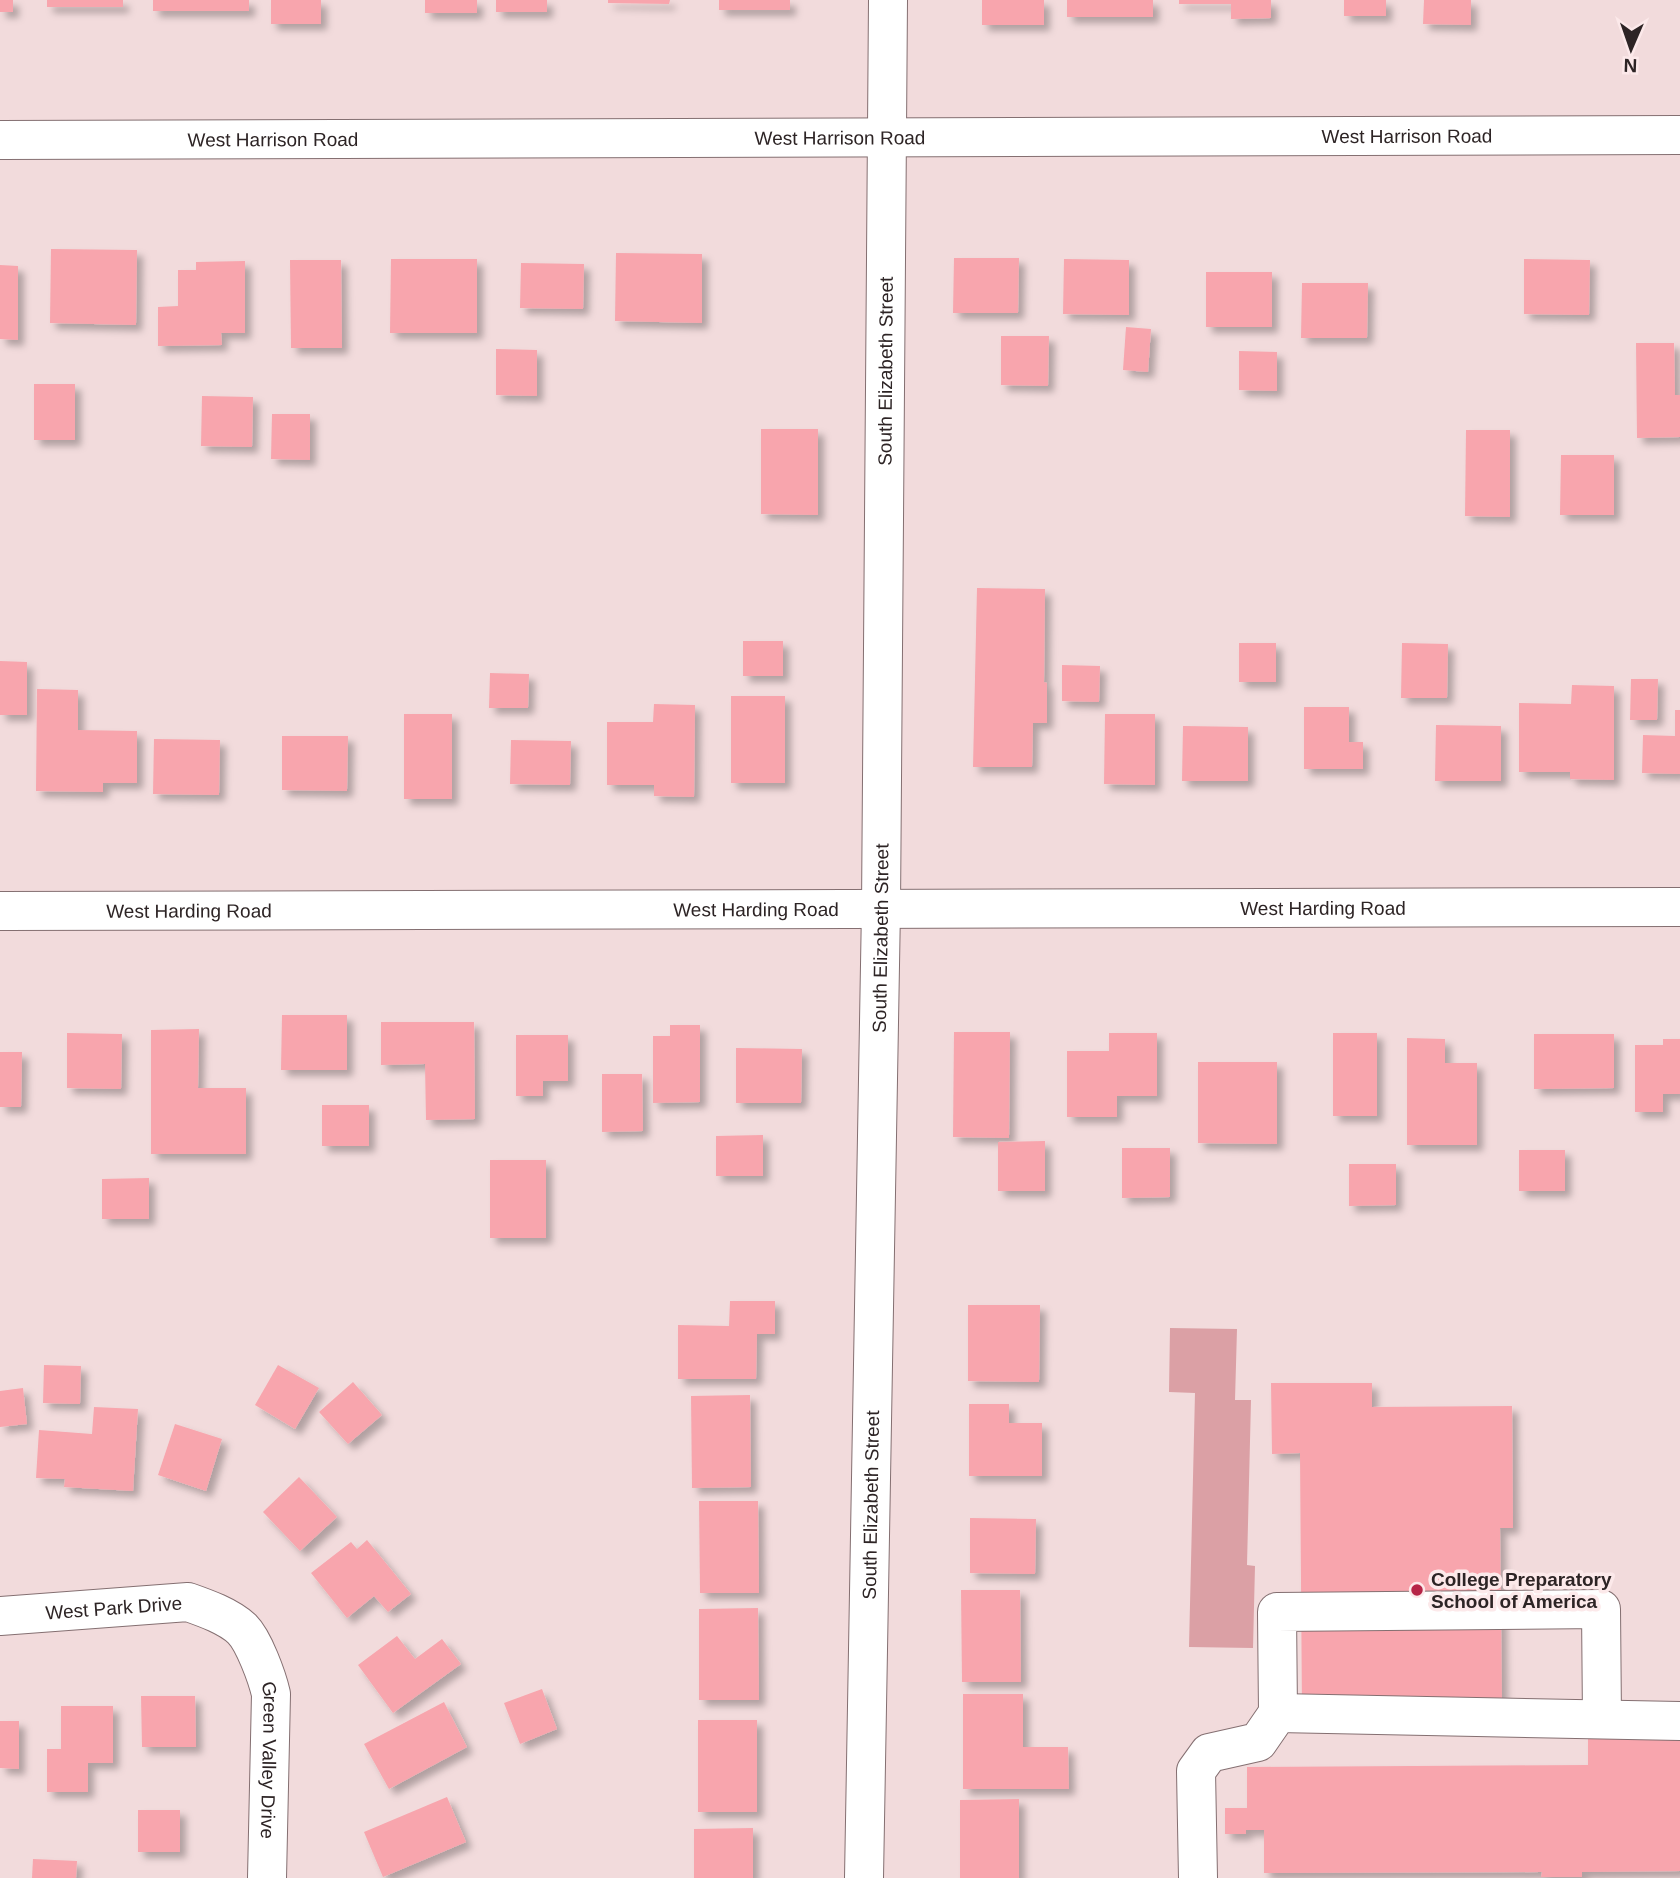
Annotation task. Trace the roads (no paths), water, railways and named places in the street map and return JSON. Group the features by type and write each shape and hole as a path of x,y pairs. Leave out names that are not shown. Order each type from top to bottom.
{"street":[{"name":"South Elizabeth Street","path":"864,1878 881,908 888,0"},
{"name":"West Harrison Road","path":"0,140 1680,135"},
{"name":"West Harding Road","path":"0,911 1680,907"},
{"name":"West Park Drive","path":"0,1616 188,1602 206,1608 243,1630 251,1646"},
{"path":"1198,1878 1196,1772 1209,1753 1258,1742 1278,1713 1277,1612 1601,1609 1602,1719"},
{"name":"Green Valley Drive","path":"251,1646 267,1675 271,1694 267,1878"},
{"path":"1278,1713 1680,1721"}],"place":[{"name":"College Preparatory School of America","path":"1417,1590"}]}
